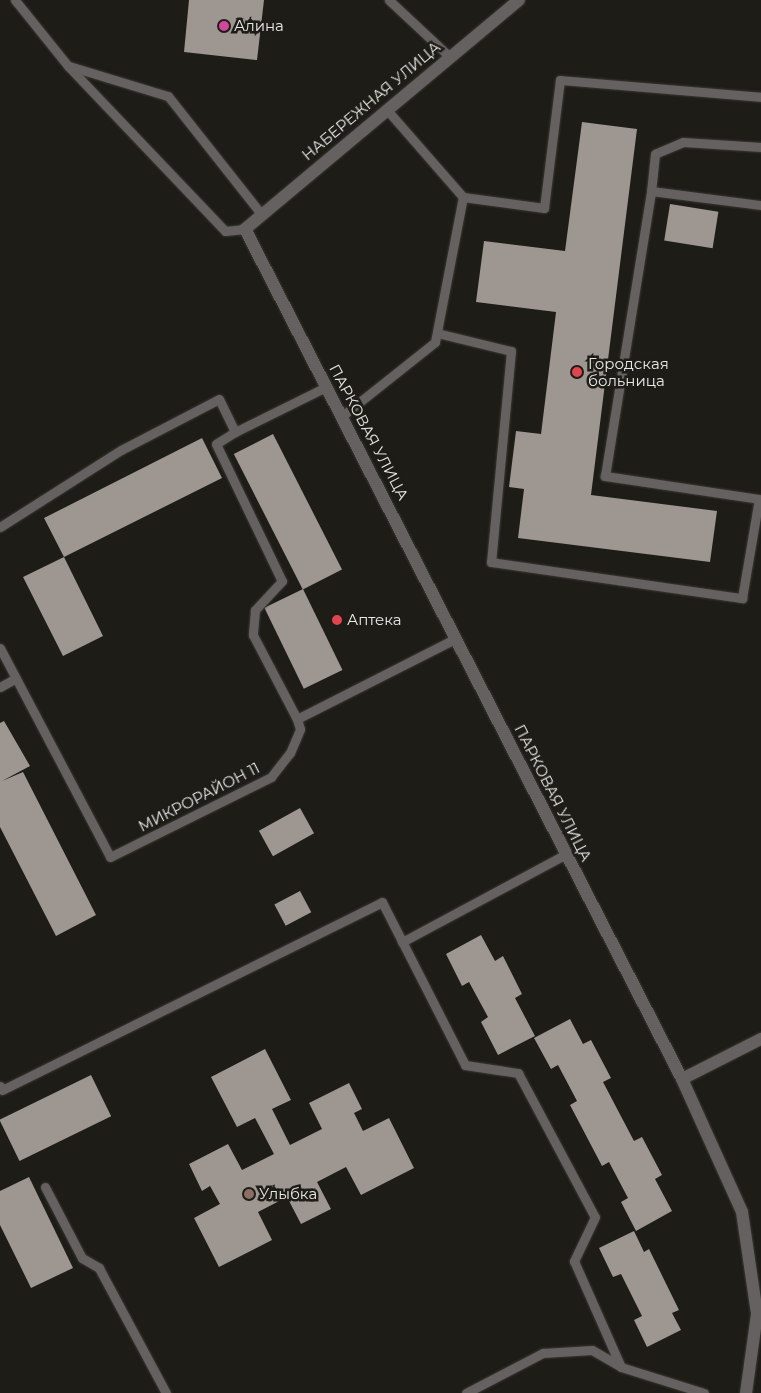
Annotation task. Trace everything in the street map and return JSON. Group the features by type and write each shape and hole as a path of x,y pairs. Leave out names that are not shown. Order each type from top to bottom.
{"street":[{"name":"НАБЕРЕЖНАЯ УЛИЦА","path":"245,229 519,0"},
{"name":"ПАРКОВАЯ УЛИЦА","path":"245,229 682,1079 742,1212 756,1266 757,1314 746,1393"},
{"path":"682,1079 761,1039"}],"lane":[{"path":"15,0 68,66 225,231 245,229"},
{"path":"389,0 450,57"},
{"path":"68,66 168,96 262,215"},
{"path":"387,110 463,197 544,208 560,80 761,97"},
{"path":"437,332 512,351 491,562 742,598 759,499 606,476 651,191 655,154 683,142 761,147"},
{"path":"651,191 761,205"},
{"path":"342,416 435,342 463,197"},
{"path":"326,387 216,444 282,580 256,610 253,635 297,719 456,639"},
{"path":"0,527 121,450 219,399 236,432"},
{"path":"0,648 16,678 0,687"},
{"name":"МИКРОРАЙОН 11","path":"16,678 110,857 271,777 290,752 300,729 297,719"},
{"path":"402,942 566,854"},
{"path":"0,1086 2,1090 382,902 465,1065 518,1073 595,1217 574,1261 621,1367"},
{"path":"45,1186 82,1258 99,1268 166,1393"},
{"path":"466,1393 543,1353 592,1350 621,1367 704,1393"}],"building":[{"name":"Алина","path":"189,0 264,0 257,60 184,52"},
{"name":"Городская больница","path":"582,122 637,129 591,495 717,511 710,562 518,538 524,489 509,487 516,431 541,434 556,312 476,302 484,241 565,251"},
{"path":"670,204 718,212 713,248 664,241"},
{"path":"273,434 342,569 303,589 234,454"},
{"path":"202,438 222,478 64,557 44,518"},
{"path":"64,557 103,636 63,656 23,577"},
{"path":"303,589 342,670 304,689 264,608"},
{"path":"4,721 30,766 2,781 23,772 96,915 56,936 0,827 0,723"},
{"path":"300,808 314,833 273,856 259,831"},
{"path":"300,891 311,912 286,926 274,905"},
{"path":"481,935 495,961 503,956 522,994 515,998 535,1036 498,1055 481,1022 488,1017 469,982 462,986 446,954"},
{"path":"570,1019 583,1044 591,1040 611,1078 603,1082 634,1141 642,1137 662,1175 655,1179 672,1211 636,1231 621,1202 628,1198 609,1162 602,1166 570,1105 577,1101 558,1065 551,1069 534,1038"},
{"path":"265,1049 291,1100 272,1109 290,1145 322,1129 309,1103 349,1083 362,1109 354,1113 363,1131 389,1118 414,1168 361,1195 346,1167 317,1182 331,1209 301,1224 287,1197 258,1212 272,1240 219,1267 194,1218 220,1204 210,1186 202,1191 189,1164 228,1144 242,1170 274,1154 255,1118 237,1127 211,1077"},
{"path":"91,1075 111,1116 19,1161 0,1119"},
{"path":"29,1177 73,1268 31,1288 0,1225 0,1191"},
{"path":"634,1231 644,1252 649,1249 679,1310 672,1313 681,1330 647,1347 634,1320 642,1316 621,1274 613,1277 599,1248"}],"place":[{"name":"Алина","path":"224,26"},
{"name":"Городская больница","path":"577,372"},
{"name":"Аптека","path":"337,620"},
{"name":"Улыбка","path":"249,1194"}]}
